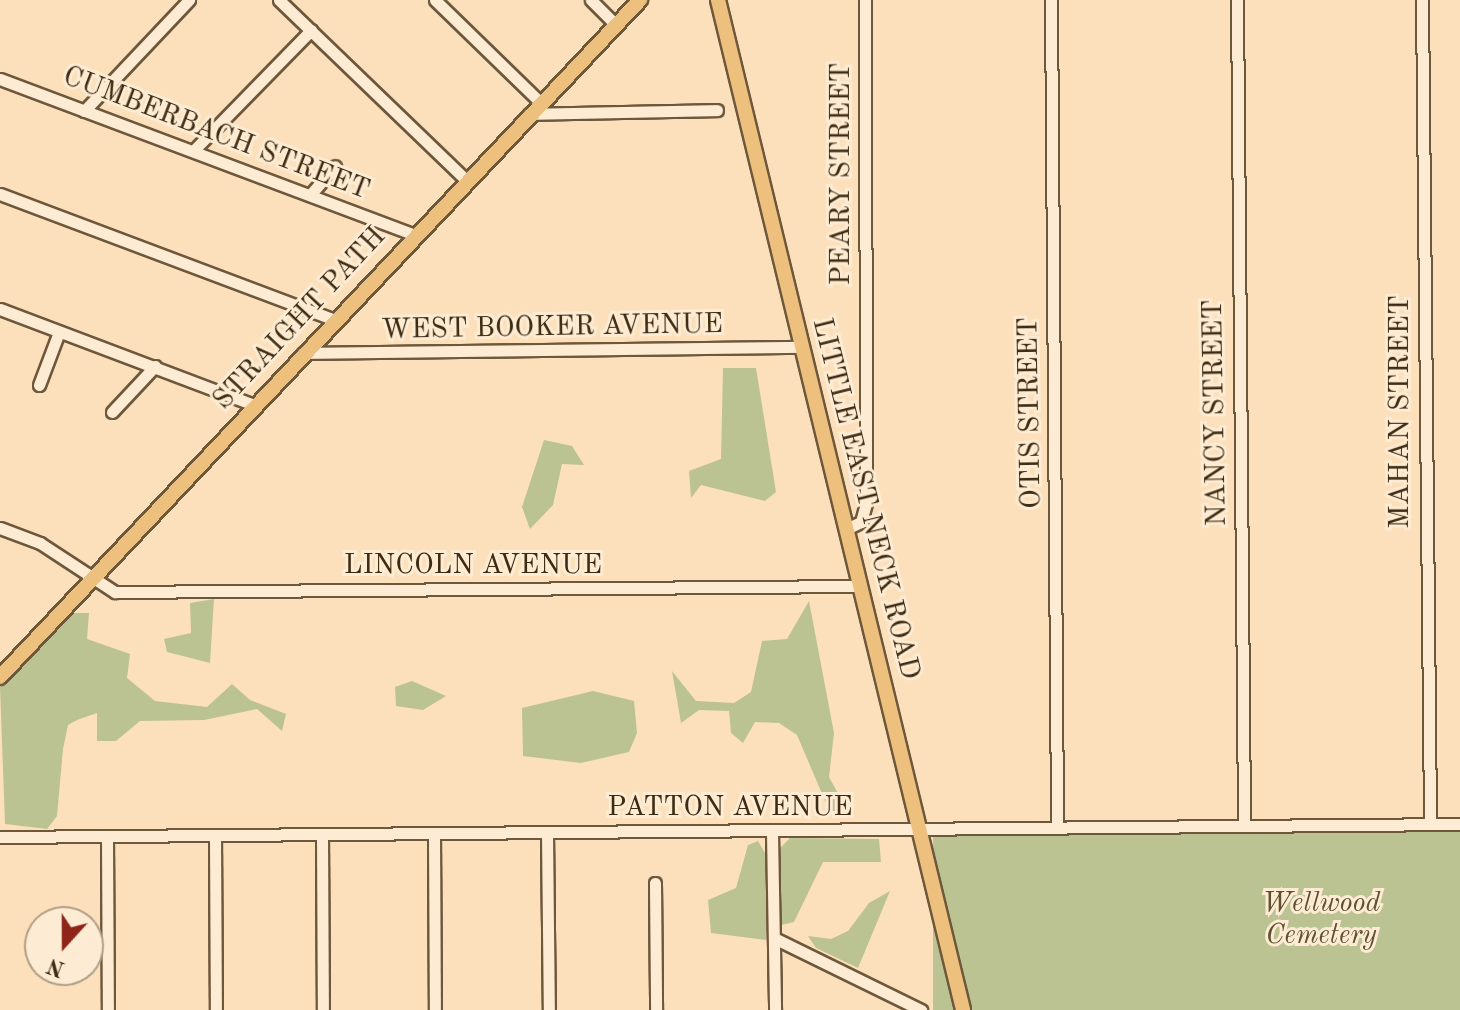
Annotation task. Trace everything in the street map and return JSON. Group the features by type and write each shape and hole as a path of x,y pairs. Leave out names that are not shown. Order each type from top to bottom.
{"main road":[{"name":"STRAIGHT PATH","path":"0,677 528,114 640,0"},
{"name":"LITTLE EAST NECK ROAD","path":"718,0 963,1010"}],"street":[{"path":"84,111 189,0"},
{"path":"279,0 467,181"},
{"path":"435,0 541,103"},
{"path":"591,0 616,25"},
{"name":"PEARY STREET","path":"846,529 861,522 866,503 865,0"},
{"name":"OTIS STREET","path":"1051,0 1057,826"},
{"name":"NANCY STREET","path":"1237,0 1244,826"},
{"name":"MAHAN STREET","path":"1422,0 1430,824"},
{"path":"193,151 311,30"},
{"name":"CUMBERBACH STREET","path":"0,79 415,235"},
{"path":"528,114 717,110"},
{"path":"310,195 335,166"},
{"path":"0,194 336,320"},
{"path":"0,309 254,405"},
{"path":"39,385 59,332"},
{"name":"WEST BOOKER AVENUE","path":"303,353 801,347"},
{"path":"112,412 155,366"},
{"name":"LINCOLN AVENUE","path":"0,528 40,543 91,580 115,592 859,586"},
{"name":"PATTON AVENUE","path":"0,837 772,833 1057,826 1460,824"},
{"path":"547,833 549,1010"},
{"path":"772,833 775,1010"},
{"path":"434,834 435,1010"},
{"path":"215,835 216,1010"},
{"path":"322,835 323,1010"},
{"path":"107,837 108,1010"},
{"path":"655,883 656,1010"},
{"path":"774,938 921,1010"}],"green space":[{"path":"723,368 756,368 776,492 765,501 701,485 691,498 689,471 721,459"},
{"path":"544,440 572,446 584,465 562,464 553,505 530,529 522,507"},
{"path":"214,599 210,663 167,652 164,639 191,633 190,603"},
{"path":"809,601 834,733 829,777 851,817 829,810 797,735 779,723 755,722 743,743 731,733 729,711 699,710 681,723 672,671 696,701 734,703 751,692 762,641 787,639"},
{"path":"67,613 89,613 87,639 130,654 127,678 155,701 207,707 232,684 250,700 286,714 282,731 257,709 204,720 140,721 116,741 97,741 97,713 68,725 57,816 47,829 5,824 0,687"},
{"path":"412,681 446,696 423,710 396,706 395,687"},
{"path":"593,691 634,701 637,733 629,752 581,763 523,756 522,708"},
{"name":"Wellwood Cemetery","path":"933,828 1460,828 1460,1010 933,1010"},
{"path":"790,838 879,839 881,862 823,862 794,922 777,926 779,849"},
{"path":"758,841 768,858 766,940 711,933 708,900 736,888 748,845"},
{"path":"890,891 858,968 816,948 808,936 831,939 848,931 869,903"}]}
